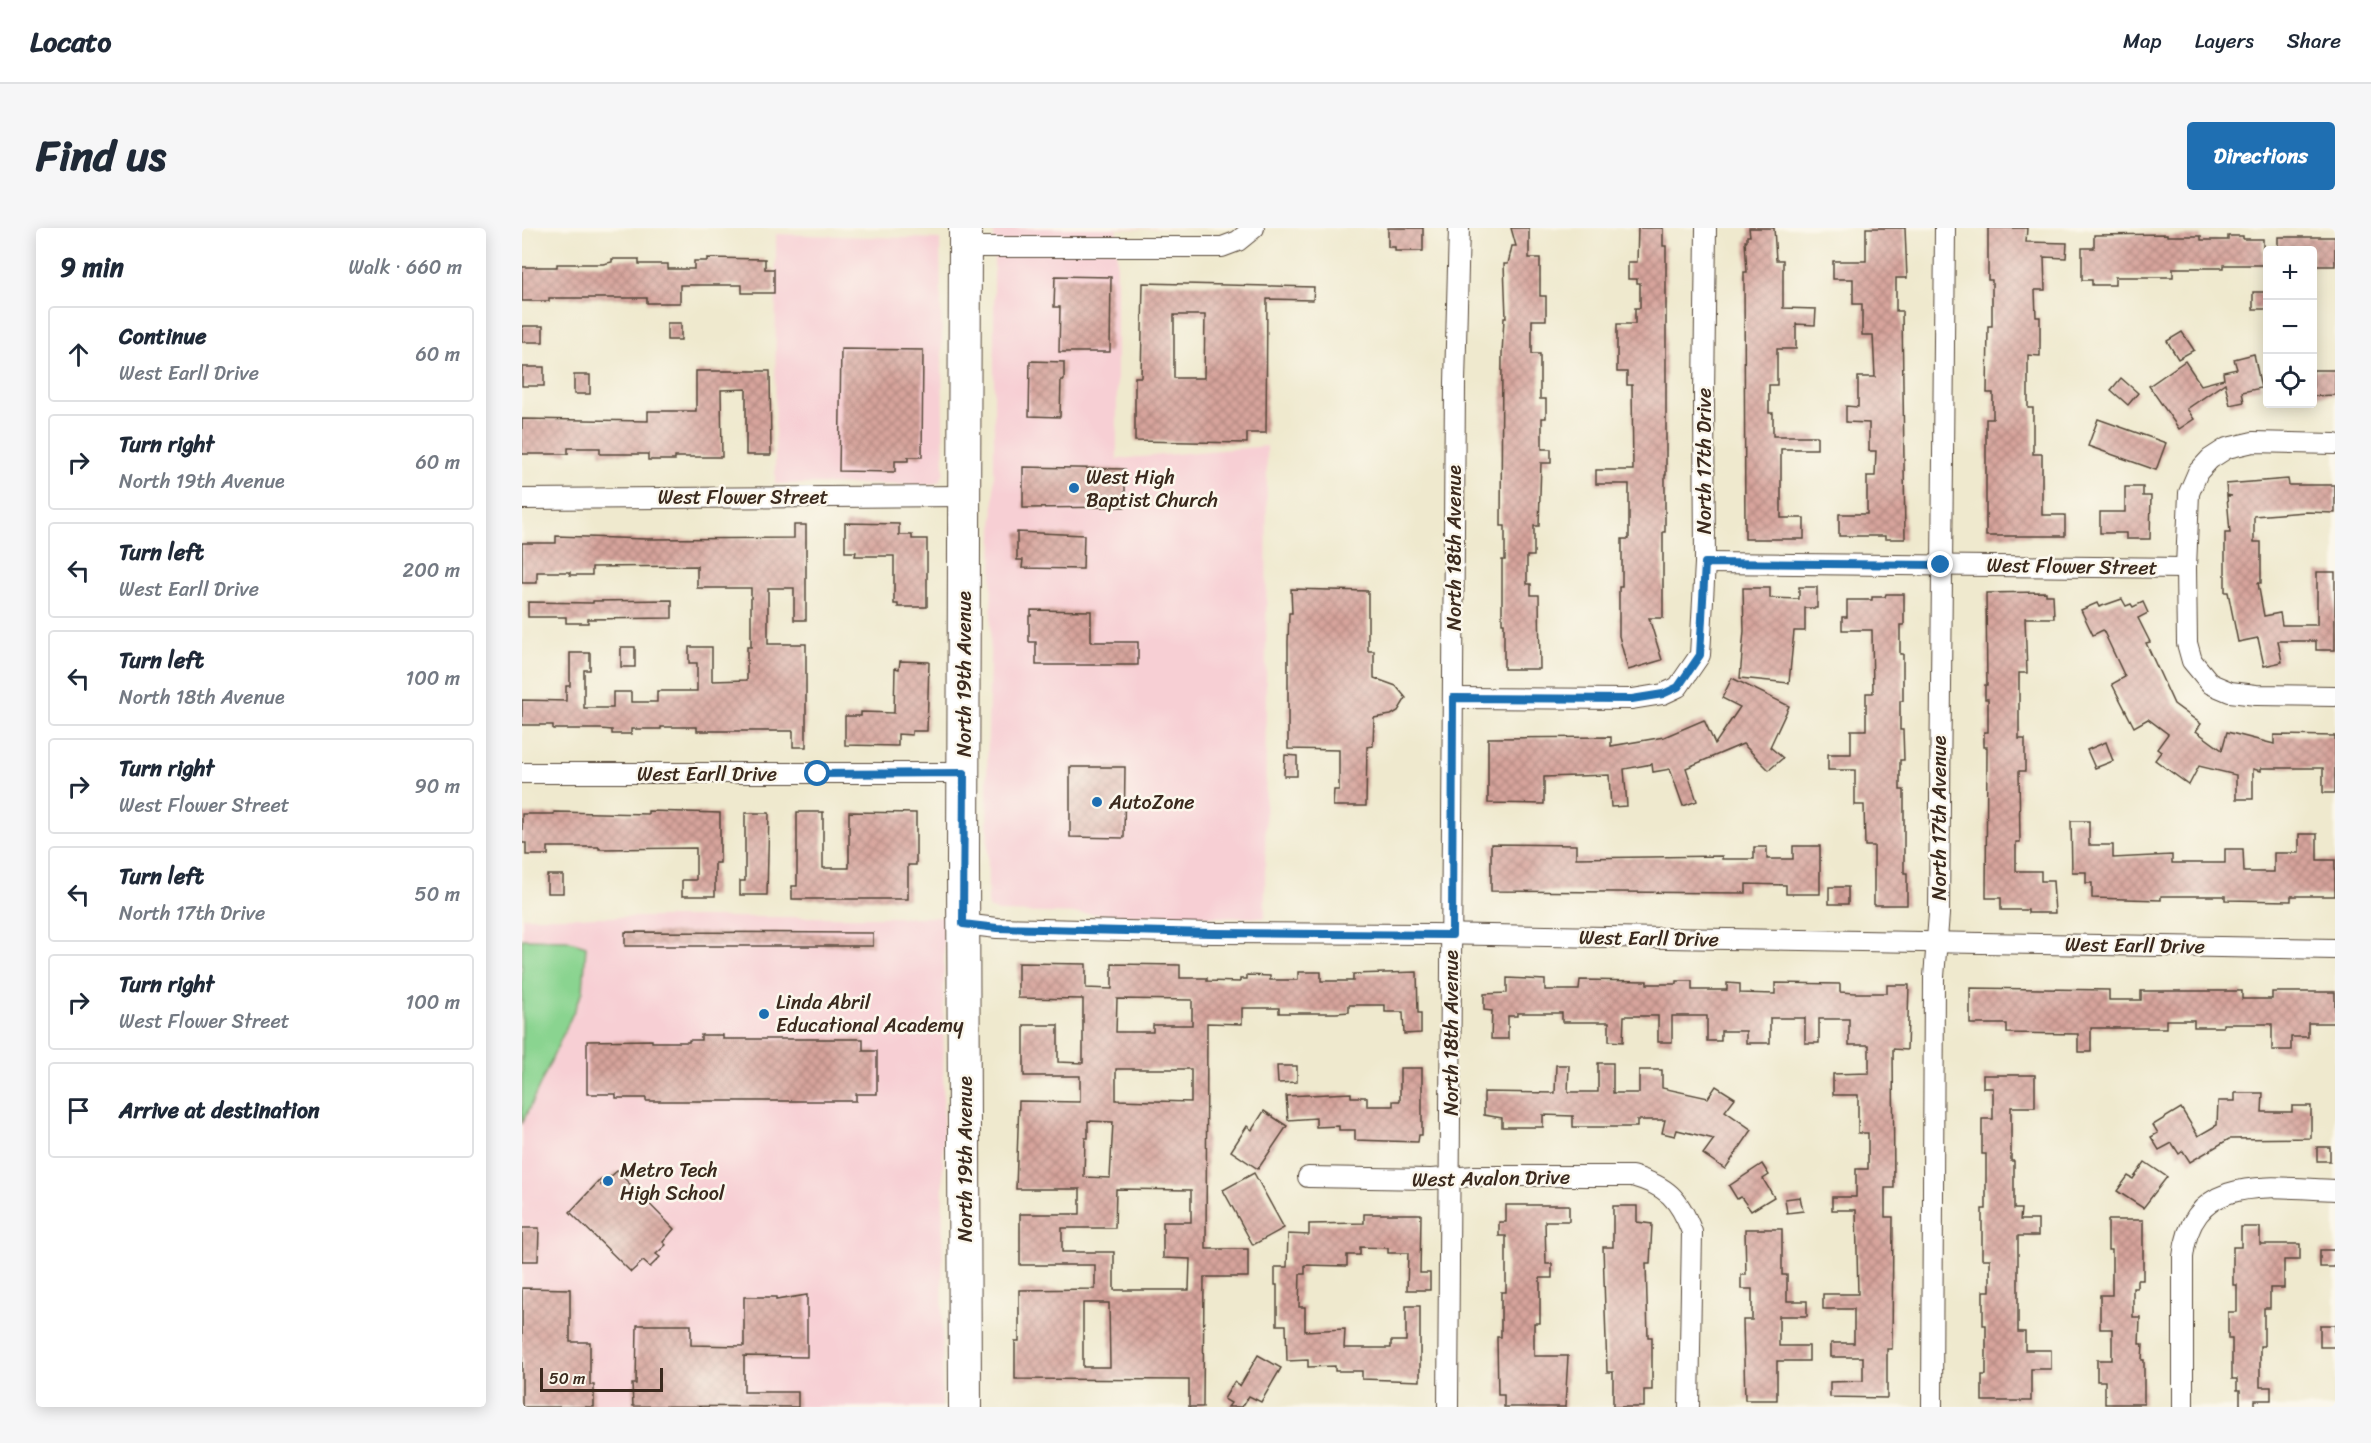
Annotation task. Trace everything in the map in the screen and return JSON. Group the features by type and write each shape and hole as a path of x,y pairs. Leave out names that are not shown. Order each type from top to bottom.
{"main road":[{"name":"North 19th Avenue","path":"965,238 963,924 965,1407"}],"street":[{"path":"965,238 1222,247 1238,241 1254,228"},
{"name":"North 18th Avenue","path":"1448,1407 1459,228"},
{"name":"North 17th Drive","path":"1453,698 1632,699 1663,694 1678,687 1700,655 1705,563 1706,228"},
{"name":"North 17th Avenue","path":"1932,1407 1934,987 1939,914 1945,228"},
{"path":"2335,444 2253,442 2227,448 2210,459 2198,472 2189,493 2187,568 2187,643 2192,661 2211,684 2230,692 2256,695 2335,696"},
{"name":"West Flower Street","path":"522,499 964,496"},
{"name":"West Flower Street","path":"1705,563 2187,568"},
{"name":"West Earll Drive","path":"522,773 964,773"},
{"name":"West Earll Drive","path":"963,924 997,928 1212,933 2335,949"},
{"name":"West Avalon Drive","path":"1308,1178 1632,1176 1653,1182 1670,1193 1684,1212 1692,1232 1689,1407"},
{"path":"2183,1407 2185,1239 2190,1225 2209,1202 2221,1194 2237,1189 2335,1190"}],"shaded area":[{"path":"994,228 1222,228 1117,229 1117,459 1267,446 1265,918 1000,912 988,908 987,773 994,497"},
{"path":"776,234 940,239 944,472 940,481 932,485 775,484"},
{"path":"522,917 944,917 942,1407 522,1407"}],"green space":[{"path":"522,939 567,940 586,946 583,991 522,1124"}],"building":[{"path":"1388,228 1423,228 1423,251 1395,251 1395,247 1388,247"},
{"path":"1511,228 1529,228 1529,258 1540,258 1540,296 1546,296 1546,320 1532,320 1532,354 1540,354 1540,399 1546,399 1546,418 1542,418 1542,449 1551,449 1551,463 1541,463 1539,526 1534,526 1534,556 1527,556 1527,584 1531,584 1531,595 1539,595 1540,669 1504,669 1502,560 1505,560 1505,526 1501,526 1502,354 1504,318 1506,318 1504,264 1508,264 1512,246 1516,246"},
{"path":"1638,228 1663,228 1663,246 1666,246 1665,532 1663,532 1663,618 1649,618 1662,660 1628,670 1619,636 1619,587 1622,587 1622,539 1629,539 1629,484 1596,484 1596,470 1633,470 1632,385 1627,385 1627,372 1617,372 1617,324 1635,324 1635,308 1640,308 1640,283 1637,283 1637,279 1628,279 1628,262 1637,262"},
{"path":"1749,228 1774,228 1776,260 1783,260 1783,308 1816,309 1815,325 1796,324 1796,349 1777,349 1777,385 1769,385 1769,413 1773,413 1773,436 1817,436 1817,449 1781,449 1781,518 1804,518 1804,539 1745,539 1744,272 1747,272 1745,241 1747,241 1747,236 1750,236"},
{"path":"1866,228 1905,228 1907,278 1896,278 1896,311 1902,311 1905,539 1885,539 1885,536 1839,536 1839,514 1867,514 1867,476 1875,476 1876,451 1869,451 1869,423 1846,422 1846,406 1858,407 1858,377 1875,377 1873,335 1862,335 1862,304 1853,304 1853,279 1833,279 1833,261 1866,261"},
{"path":"1988,228 2027,228 2026,242 2067,243 2066,258 2044,257 2045,290 2035,290 2036,317 2040,317 2040,356 2028,355 2028,408 2033,408 2033,454 2042,454 2042,515 2065,515 2065,536 1986,536 1986,419 1993,419 1993,393 1987,393 1988,326 1992,326 1992,280 1988,280"},
{"path":"2167,234 2167,236 2201,236 2201,240 2228,240 2228,236 2263,239 2263,265 2173,268 2173,277 2115,277 2115,285 2092,285 2092,280 2082,280 2082,248 2094,248 2094,235"},
{"path":"2278,237 2335,237 2335,266 2317,266 2317,246 2278,246"},
{"path":"707,258 765,259 765,269 774,269 774,293 742,293 742,285 680,285 680,303 647,303 647,298 549,298 549,301 522,301 522,267 603,264 612,262 612,259 639,259 639,264 668,264 668,269 694,269 694,261 707,261"},
{"path":"1055,276 1111,277 1110,352 1059,352 1060,307 1054,307"},
{"path":"1143,283 1314,287 1313,300 1267,299 1266,433 1247,433 1247,443 1135,441 1135,377 1141,377","holes":["1174,315 1205,315 1204,378 1174,378"]},
{"path":"2253,292 2263,292 2263,309 2253,309"},
{"path":"667,323 681,323 681,340 667,340"},
{"path":"522,326 543,326 543,342 522,342"},
{"path":"2182,332 2194,350 2178,359 2167,341"},
{"path":"841,349 923,350 922,457 908,457 908,461 895,461 895,472 839,471"},
{"path":"2254,354 2261,388 2242,392 2244,402 2230,405 2225,383 2187,409 2194,419 2179,429 2149,386 2185,361 2201,385 2224,379 2223,372 2237,369 2234,359"},
{"path":"1030,361 1064,362 1060,417 1029,416"},
{"path":"522,367 544,367 544,386 522,386"},
{"path":"2317,370 2335,370 2335,395 2317,396"},
{"path":"696,371 770,371 771,455 746,455 746,389 721,390 722,457 675,457 675,460 648,460 648,454 600,454 600,448 568,448 568,454 522,454 522,419 648,421 648,411 696,411"},
{"path":"574,375 590,375 590,394 574,394"},
{"path":"2121,378 2138,393 2128,405 2111,390"},
{"path":"2098,419 2166,443 2156,470 2088,446"},
{"name":"West High Baptist Church","path":"1023,467 1125,469 1125,507 1023,508"},
{"path":"2288,479 2289,485 2335,485 2335,513 2306,512 2254,516 2254,542 2261,542 2261,583 2258,583 2264,616 2280,613 2282,625 2317,625 2317,572 2335,572 2335,650 2316,650 2316,641 2278,641 2282,662 2264,666 2258,638 2238,642 2228,592 2225,592 2225,533 2230,533 2227,496 2232,496 2227,495 2226,484"},
{"path":"2125,487 2143,487 2143,496 2151,496 2150,539 2126,539 2126,533 2100,533 2100,512 2125,512"},
{"path":"845,523 899,524 899,535 912,535 912,539 927,539 927,607 898,607 898,604 894,604 894,556 855,556 856,552 845,552"},
{"path":"794,525 806,525 806,620 794,620 794,588 768,588 768,644 806,644 806,747 793,747 793,731 697,731 697,727 661,727 661,729 631,729 631,734 612,734 612,730 553,729 553,725 522,725 522,700 566,701 566,686 570,686 570,653 590,653 590,670 584,670 584,708 613,708 613,692 631,692 631,702 657,702 657,691 697,691 697,663 689,663 689,647 712,647 712,681 747,680 747,647 751,647 751,588 697,588 697,566 592,567 592,575 537,572 537,583 522,583 522,543 556,543 556,536 646,539 794,538"},
{"path":"1017,532 1084,535 1083,569 1022,568 1023,560 1017,560"},
{"path":"1799,587 1817,587 1817,608 1805,608 1805,631 1794,631 1789,683 1740,678 1744,631 1743,588 1770,588 1770,598 1799,599"},
{"path":"1291,589 1368,591 1368,651 1374,651 1374,678 1396,686 1406,698 1398,711 1391,715 1374,718 1373,746 1367,747 1366,806 1333,806 1334,790 1339,790 1339,750 1288,749 1288,642 1289,613 1292,613"},
{"path":"2046,592 2046,595 2053,595 2054,618 2025,618 2027,673 2019,673 2019,739 2025,739 2025,771 2019,771 2020,842 2016,842 2016,871 2041,871 2041,881 2053,881 2055,913 2028,913 2028,910 2001,910 2001,898 1986,898 1987,747 1984,747 1984,732 1988,732 1988,699 1985,699 1985,685 1987,685 1986,593"},
{"path":"1886,594 1904,594 1904,625 1900,625 1900,654 1903,654 1903,701 1900,701 1900,730 1903,730 1904,760 1900,760 1900,790 1904,790 1904,873 1907,873 1907,905 1874,905 1874,846 1865,846 1864,805 1855,805 1855,770 1828,770 1828,754 1851,754 1851,730 1866,730 1866,693 1873,693 1872,630 1842,630 1842,617 1847,617 1847,600 1872,600 1872,597 1885,597"},
{"path":"2122,599 2126,606 2131,604 2133,607 2143,602 2148,613 2138,618 2150,642 2146,643 2174,704 2201,724 2196,731 2222,750 2227,732 2274,744 2274,735 2335,736 2335,793 2323,793 2323,768 2261,768 2261,771 2253,769 2253,799 2236,799 2236,775 2199,766 2189,785 2155,760 2161,752 2157,749 2168,734 2148,719 2134,727 2112,684 2125,677 2103,630 2093,635 2081,610 2097,603 2099,607"},
{"path":"672,600 672,618 588,619 588,623 566,623 566,617 528,617 528,602 593,603 593,601"},
{"path":"1031,610 1091,611 1091,642 1138,642 1138,665 1036,665 1036,642 1029,642"},
{"path":"621,647 635,647 635,667 621,667"},
{"path":"900,661 929,662 927,731 912,731 912,735 898,734 898,746 845,745 845,716 861,716 861,712 894,713 895,668 899,669"},
{"path":"1732,678 1789,706 1770,747 1783,758 1769,770 1743,744 1686,768 1697,801 1683,806 1670,769 1653,772 1652,764 1624,769 1627,806 1611,807 1609,775 1544,777 1544,804 1488,803 1488,738 1611,737 1611,746 1664,737 1704,720 1715,744 1740,707 1722,698"},
{"path":"2106,742 2113,761 2095,768 2087,750"},
{"path":"1285,755 1297,756 1297,776 1284,776"},
{"name":"AutoZone","path":"1070,767 1125,767 1124,838 1070,837"},
{"path":"648,811 720,813 720,863 715,863 715,896 682,896 682,880 696,880 696,848 548,847 548,855 526,855 526,843 522,843 522,814 554,814 554,812 648,814"},
{"path":"797,812 823,812 823,868 849,868 849,812 916,813 916,865 908,865 908,899 792,899 792,886 797,886"},
{"path":"745,813 769,813 767,895 740,895 740,881 745,881"},
{"path":"2071,821 2089,821 2089,845 2113,845 2113,858 2172,855 2172,863 2225,863 2225,849 2243,849 2244,872 2274,872 2274,853 2299,853 2299,834 2317,834 2317,860 2335,860 2335,896 2291,896 2291,901 2225,900 2225,896 2161,896 2161,900 2092,898 2092,883 2086,883 2086,872 2072,872"},
{"path":"1491,844 1576,845 1576,858 1722,856 1722,859 1754,859 1754,847 1767,847 1767,859 1793,859 1793,846 1820,846 1820,894 1786,894 1786,885 1746,884 1746,893 1491,891"},
{"path":"547,875 563,875 563,893 547,893"},
{"path":"1829,887 1848,887 1848,904 1829,904"},
{"path":"625,932 873,933 873,946 625,946"},
{"path":"1018,963 1086,964 1086,988 1112,989 1112,964 1180,965 1180,978 1240,982 1240,979 1247,979 1247,975 1270,976 1270,980 1298,980 1298,972 1321,972 1321,981 1353,981 1353,974 1417,972 1421,1033 1404,1034 1403,1012 1385,1012 1385,1005 1349,1005 1349,1012 1336,1013 1279,1013 1279,1008 1242,1008 1242,1024 1207,1023 1206,1249 1248,1249 1248,1277 1204,1277 1203,1407 1189,1407 1189,1380 1015,1379 1015,1341 1019,1341 1019,1290 1095,1289 1095,1265 1020,1265 1020,1214 1080,1214 1080,1189 1016,1189 1019,1101 1080,1102 1080,1076 1024,1076 1024,1025 1058,1025 1058,1062 1083,1063 1083,999 1018,998","holes":["1117,999 1192,1000 1192,1025 1153,1025 1153,1032 1116,1032","1116,1069 1191,1069 1191,1102 1116,1100","1088,1121 1113,1122 1110,1178 1084,1177 1085,1138 1088,1138","1116,1189 1191,1190 1191,1222 1163,1222 1163,1258 1190,1259 1189,1290 1114,1290 1114,1252 1062,1252 1062,1228 1115,1228","1083,1303 1109,1303 1110,1367 1083,1367"]},
{"path":"1507,978 1545,980 1545,990 1579,990 1580,980 1647,981 1647,984 1677,984 1677,981 1692,981 1692,990 1727,990 1727,983 1740,984 1740,993 1775,994 1775,983 1840,984 1840,992 1855,993 1887,993 1887,985 1909,985 1907,1050 1893,1049 1894,1188 1885,1188 1885,1217 1893,1217 1892,1349 1887,1349 1887,1398 1830,1397 1830,1382 1863,1381 1863,1357 1831,1357 1831,1343 1854,1343 1854,1309 1823,1309 1823,1294 1858,1294 1856,1210 1832,1210 1832,1197 1856,1197 1856,1169 1868,1169 1868,1133 1858,1133 1858,1095 1833,1095 1833,1074 1869,1073 1869,1045 1849,1045 1849,1019 1819,1019 1819,1043 1805,1043 1805,1018 1770,1018 1770,1043 1746,1043 1746,1031 1721,1031 1721,1041 1707,1041 1707,1016 1672,1016 1672,1042 1658,1042 1658,1016 1624,1016 1623,1042 1609,1041 1609,1022 1562,1022 1562,1013 1517,1013 1517,1016 1508,1016 1508,1039 1491,1039 1492,1011 1484,1010 1484,994 1507,993"},
{"path":"1970,988 2109,990 2109,1000 2141,1000 2141,991 2242,991 2242,999 2272,999 2272,992 2335,992 2335,1023 2308,1023 2308,1037 2291,1037 2291,1050 2272,1050 2272,1024 2223,1024 2223,1027 2194,1027 2194,1020 2166,1020 2166,1028 2091,1028 2091,1052 2078,1052 2078,1034 2007,1033 2007,1024 1970,1024"},
{"path":"701,1035 723,1035 723,1039 863,1039 863,1051 877,1051 877,1094 856,1094 856,1101 646,1101 646,1098 616,1098 616,1094 587,1094 587,1041 689,1042 689,1040 701,1040"},
{"path":"1598,1063 1613,1063 1613,1093 1639,1093 1639,1070 1662,1070 1662,1088 1708,1098 1716,1086 1735,1098 1725,1111 1752,1130 1725,1169 1703,1154 1714,1139 1677,1130 1675,1136 1662,1133 1665,1120 1637,1120 1637,1127 1573,1127 1573,1116 1543,1115 1543,1127 1502,1127 1502,1118 1484,1115 1484,1092 1555,1093 1556,1065 1569,1065 1568,1092 1598,1092"},
{"path":"1277,1066 1297,1066 1297,1082 1278,1083"},
{"path":"1400,1068 1422,1068 1422,1135 1419,1135 1418,1142 1355,1140 1355,1130 1339,1130 1339,1126 1316,1127 1316,1118 1288,1120 1286,1096 1351,1093 1351,1097 1367,1097 1367,1106 1393,1106 1393,1101 1400,1101"},
{"path":"1983,1075 2035,1075 2035,1107 2011,1107 2014,1209 2021,1209 2020,1220 2038,1220 2038,1236 2018,1236 2018,1332 2025,1332 2025,1350 2051,1350 2051,1369 2031,1369 2031,1401 1982,1401 1982,1375 1986,1375 1983,1291 1990,1291 1990,1259 1982,1259 1982,1209 1986,1209 1986,1154 1982,1154 1982,1119 1993,1119 1993,1088 1983,1088"},
{"path":"2235,1093 2263,1093 2262,1112 2292,1112 2292,1106 2311,1106 2311,1138 2229,1139 2190,1162 2183,1151 2179,1154 2172,1143 2159,1150 2151,1137 2158,1133 2153,1125 2181,1108 2198,1136 2217,1125 2218,1101 2235,1101"},
{"path":"1264,1111 1287,1126 1258,1169 1231,1151 1247,1126 1252,1130"},
{"path":"2317,1147 2330,1147 2330,1161 2317,1161"},
{"path":"2145,1162 2167,1177 2143,1208 2117,1191 2128,1176 2133,1179"},
{"path":"1762,1164 1769,1175 1763,1179 1774,1197 1751,1211 1741,1197 1737,1199 1729,1186"},
{"path":"617,1171 674,1229 663,1242 666,1245 656,1254 660,1257 650,1267 643,1261 631,1272 570,1212 601,1179 601,1185"},
{"path":"1254,1173 1284,1228 1253,1245 1223,1190"},
{"path":"1800,1197 1803,1211 1787,1213 1785,1199"},
{"path":"1506,1205 1569,1205 1569,1221 1545,1221 1546,1264 1552,1264 1552,1278 1540,1278 1540,1323 1534,1323 1534,1356 1568,1356 1565,1407 1504,1407 1504,1395 1498,1395 1497,1337 1501,1337 1501,1292 1506,1292 1506,1236 1499,1236 1499,1222 1506,1222"},
{"path":"1613,1206 1637,1206 1637,1222 1652,1224 1650,1264 1646,1264 1648,1337 1652,1337 1652,1390 1644,1390 1644,1407 1613,1407 1613,1372 1607,1372 1603,1247 1613,1247"},
{"path":"1364,1214 1421,1214 1420,1273 1430,1273 1430,1290 1407,1290 1408,1253 1388,1253 1388,1248 1360,1247 1360,1255 1347,1255 1347,1266 1305,1265 1305,1274 1300,1274 1299,1307 1305,1307 1305,1331 1345,1329 1344,1348 1391,1348 1391,1341 1406,1341 1406,1306 1420,1306 1420,1381 1362,1379 1362,1371 1335,1371 1335,1366 1308,1367 1308,1360 1287,1361 1286,1325 1277,1325 1275,1267 1287,1267 1288,1234 1309,1235 1309,1224 1364,1223"},
{"path":"2108,1220 2143,1220 2143,1280 2137,1280 2137,1288 2133,1288 2133,1317 2140,1317 2139,1344 2143,1344 2144,1404 2105,1404 2105,1381 2097,1381 2097,1360 2112,1360 2112,1329 2100,1329 2100,1295 2112,1295 2112,1250 2108,1250"},
{"path":"2241,1227 2260,1227 2260,1244 2300,1244 2300,1260 2284,1260 2284,1288 2270,1288 2270,1308 2264,1308 2264,1346 2260,1346 2260,1387 2271,1387 2271,1400 2255,1400 2255,1407 2240,1407 2240,1390 2237,1390 2237,1379 2232,1379 2232,1339 2228,1339 2228,1312 2237,1312 2237,1285 2233,1285 2233,1247 2241,1247"},
{"path":"522,1228 539,1228 538,1261 522,1261"},
{"path":"1745,1229 1782,1229 1782,1275 1787,1275 1787,1301 1807,1301 1807,1316 1779,1316 1779,1346 1809,1346 1809,1361 1777,1361 1777,1400 1745,1400 1743,1320 1752,1320 1752,1289 1741,1289 1741,1275 1746,1275"},
{"path":"2320,1250 2335,1250 2335,1267 2320,1267"},
{"path":"522,1288 570,1289 570,1342 590,1342 590,1385 594,1385 594,1407 522,1407"},
{"path":"807,1295 807,1357 744,1356 744,1392 798,1392 798,1407 633,1406 632,1384 636,1384 637,1325 691,1325 691,1345 744,1346 744,1297 776,1297 776,1300"},
{"path":"2320,1325 2335,1325 2335,1347 2320,1347"},
{"path":"1258,1355 1281,1368 1261,1402 1249,1396 1242,1407 1228,1407 1231,1403 1224,1399 1234,1382 1240,1386"}],"place":[{"name":"West High Baptist Church","path":"1074,488"},
{"name":"AutoZone","path":"1097,802"},
{"name":"Linda Abril Educational Academy","path":"764,1014"},
{"name":"Metro Tech High School","path":"608,1181"}],"route":[{"path":"818,774 964,773 963,924 997,928 1212,933 1452,935 1453,698 1632,699 1663,694 1678,687 1700,655 1705,563 1941,565"}]}
